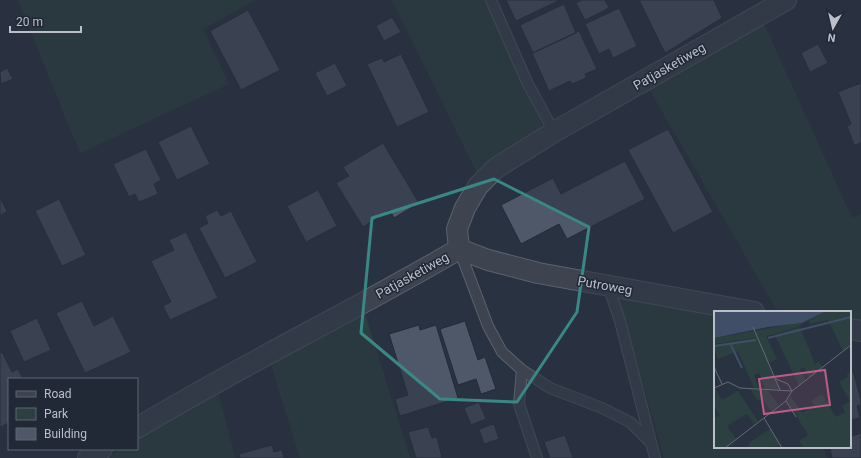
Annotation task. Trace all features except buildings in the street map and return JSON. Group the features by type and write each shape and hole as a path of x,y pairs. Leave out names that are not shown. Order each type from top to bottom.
{"street":[{"name":"Patjasketiweg","path":"138,427 186,399 459,249 457,229 465,208 478,186 496,168 554,132 786,0"},
{"name":"Putroweg","path":"459,249 488,260 538,273 748,311"},
{"path":"851,329 861,331"},
{"path":"88,458 100,450"}],"lane":[{"path":"491,0 527,82 554,132"},
{"path":"459,249 488,326 502,352 522,370 550,388 602,408 630,422 651,443"},
{"path":"608,286 620,321 655,458"},
{"path":"522,370 520,404 537,458"}],"highlighted area":[{"path":"494,179 589,227 577,312 517,402 440,399 361,333 372,218"}],"green space":[{"path":"18,0 255,0 203,29 229,84 80,153"},
{"path":"392,0 486,0 544,130 508,147 490,161 478,175"},
{"path":"764,24 852,218 861,214 861,323 851,322 851,311 787,311 776,309 648,87"},
{"path":"617,293 714,312 714,448 824,448 827,458 664,458"},
{"path":"363,307 410,458 300,458 270,361"},
{"path":"218,392 235,458 106,458 120,450 138,450 138,439"}]}
